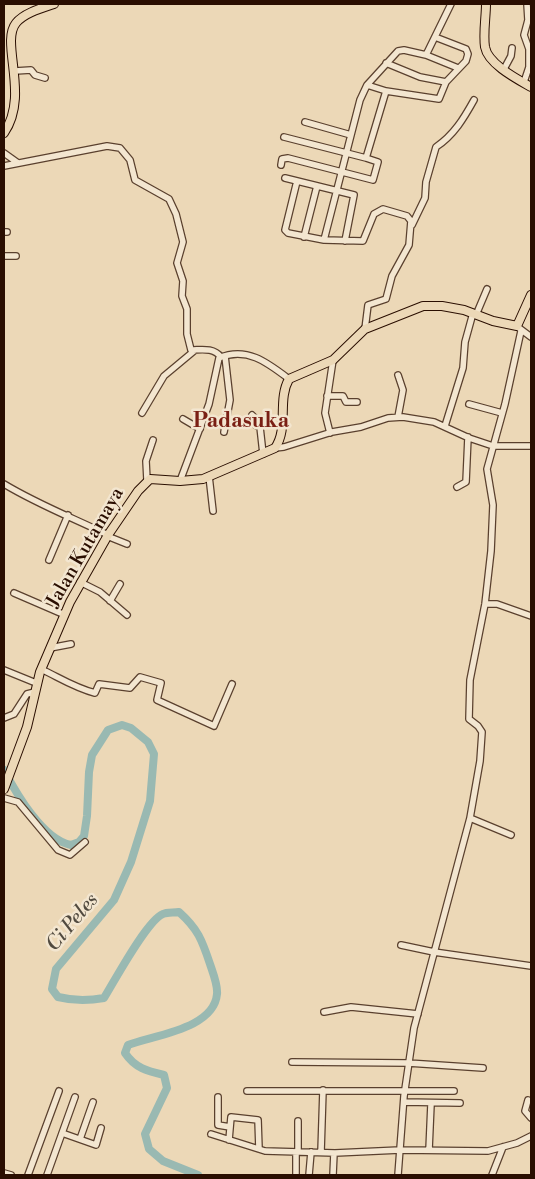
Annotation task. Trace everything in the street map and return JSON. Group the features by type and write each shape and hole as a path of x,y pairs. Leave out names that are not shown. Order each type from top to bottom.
{"main road":[{"path":"4,133 15,105 15,71 10,42 15,24 30,14 54,4"},
{"path":"486,4 486,49 488,54 504,69 531,87"},
{"path":"275,448 280,438 282,395 289,379 333,360 365,329 423,306 450,307 519,329 531,295"},
{"name":"Jalan Kutamaya","path":"4,789 26,727 41,669 65,614 80,582 107,536 147,480 160,478 180,481 209,476 275,448"}],"street":[{"path":"426,55 451,4"},
{"path":"524,82 529,67 529,49 524,35 528,20 527,4"},
{"path":"367,85 386,91 437,100 446,82 467,59 467,50 435,37"},
{"path":"504,69 511,56 512,48"},
{"path":"324,240 360,100 367,85 386,63 401,50 426,55 458,68"},
{"path":"386,63 420,77 446,82"},
{"path":"15,71 31,70 35,75 45,78"},
{"path":"366,158 386,91"},
{"path":"365,329 368,305 386,299 392,276 410,245 412,225 425,198 426,182 436,146 445,142 460,124 474,100"},
{"path":"305,122 351,134"},
{"path":"281,166 282,159 288,158 373,180 378,162 284,136"},
{"path":"4,166 108,146 116,146 125,152 130,160 135,180 169,199 174,207 183,242 177,263 182,281 182,300 187,309 187,334 191,350 194,351"},
{"path":"4,153 18,163"},
{"path":"285,178 355,196 345,240"},
{"path":"298,181 285,230 287,233 324,240 364,240 374,214 380,209 386,209 407,216 412,225"},
{"path":"304,237 317,186"},
{"path":"4,256 16,256"},
{"path":"445,426 463,368 465,342 474,314 487,289"},
{"path":"398,1175 408,1063 418,1014 470,818 480,761 482,732 469,719 468,708 470,680 485,604 493,513 487,468 502,413 519,329 531,337"},
{"path":"142,413 164,376 194,351 205,349 223,357 258,357 289,379"},
{"path":"180,481 209,404 218,362 223,357"},
{"path":"223,357 230,400 224,432"},
{"path":"330,433 325,413 333,360"},
{"path":"398,376 403,390 398,417"},
{"path":"327,396 343,396 346,402 357,402"},
{"path":"469,404 502,413"},
{"path":"252,415 255,425 260,427 262,454"},
{"path":"275,448 398,417 423,419 493,446 531,446"},
{"path":"183,419 200,429"},
{"path":"457,487 466,482 468,437"},
{"path":"147,480 146,461 152,440"},
{"path":"209,476 213,511"},
{"path":"4,484 34,502 68,515 126,544"},
{"path":"50,560 68,515"},
{"path":"80,582 110,601 127,615"},
{"path":"110,601 120,584"},
{"path":"14,593 65,614"},
{"path":"485,604 496,604 531,616"},
{"path":"50,648 70,644"},
{"path":"41,669 59,677 71,686 96,692 100,684 130,688 140,677 161,683 157,700 214,726 232,684"},
{"path":"4,670 36,688 27,694 14,714 4,718"},
{"path":"4,798 18,802 58,850 70,855 85,842"},
{"path":"470,818 511,836"},
{"path":"401,945 434,952 531,966"},
{"path":"324,1012 351,1007 418,1014"},
{"path":"292,1062 408,1063 483,1068"},
{"path":"321,1152 323,1090"},
{"path":"28,1175 59,1091"},
{"path":"247,1091 454,1091"},
{"path":"47,1175 75,1097"},
{"path":"218,1097 218,1125 230,1127"},
{"path":"528,1100 525,1111 531,1118"},
{"path":"80,1139 93,1102"},
{"path":"404,1102 460,1104"},
{"path":"429,1150 431,1104"},
{"path":"229,1140 231,1117 259,1120 259,1149"},
{"path":"296,1175 298,1121"},
{"path":"62,1133 96,1145 101,1128"},
{"path":"210,1134 259,1149 334,1153 400,1150 488,1151 531,1136"},
{"path":"492,1175 503,1147"},
{"path":"309,1175 311,1152"},
{"path":"333,1175 334,1153"},
{"path":"4,1173 11,1175"}],"waterway":[{"name":"Ci Peles","path":"4,770 23,803 41,825 50,834 71,845 79,842 84,836 92,755 108,730 122,725 131,728 148,742 154,754 150,801 131,862 114,900 56,969 52,989 58,997 81,1000 104,998 140,939 156,919 165,913 179,912 191,924 202,941 215,979 217,994 213,1006 194,1023 167,1034 128,1045 125,1053 142,1068 164,1075 167,1088 145,1134 149,1149 163,1161 198,1175"}],"district":[{"name":"Padasuka","path":"241,422"}]}
